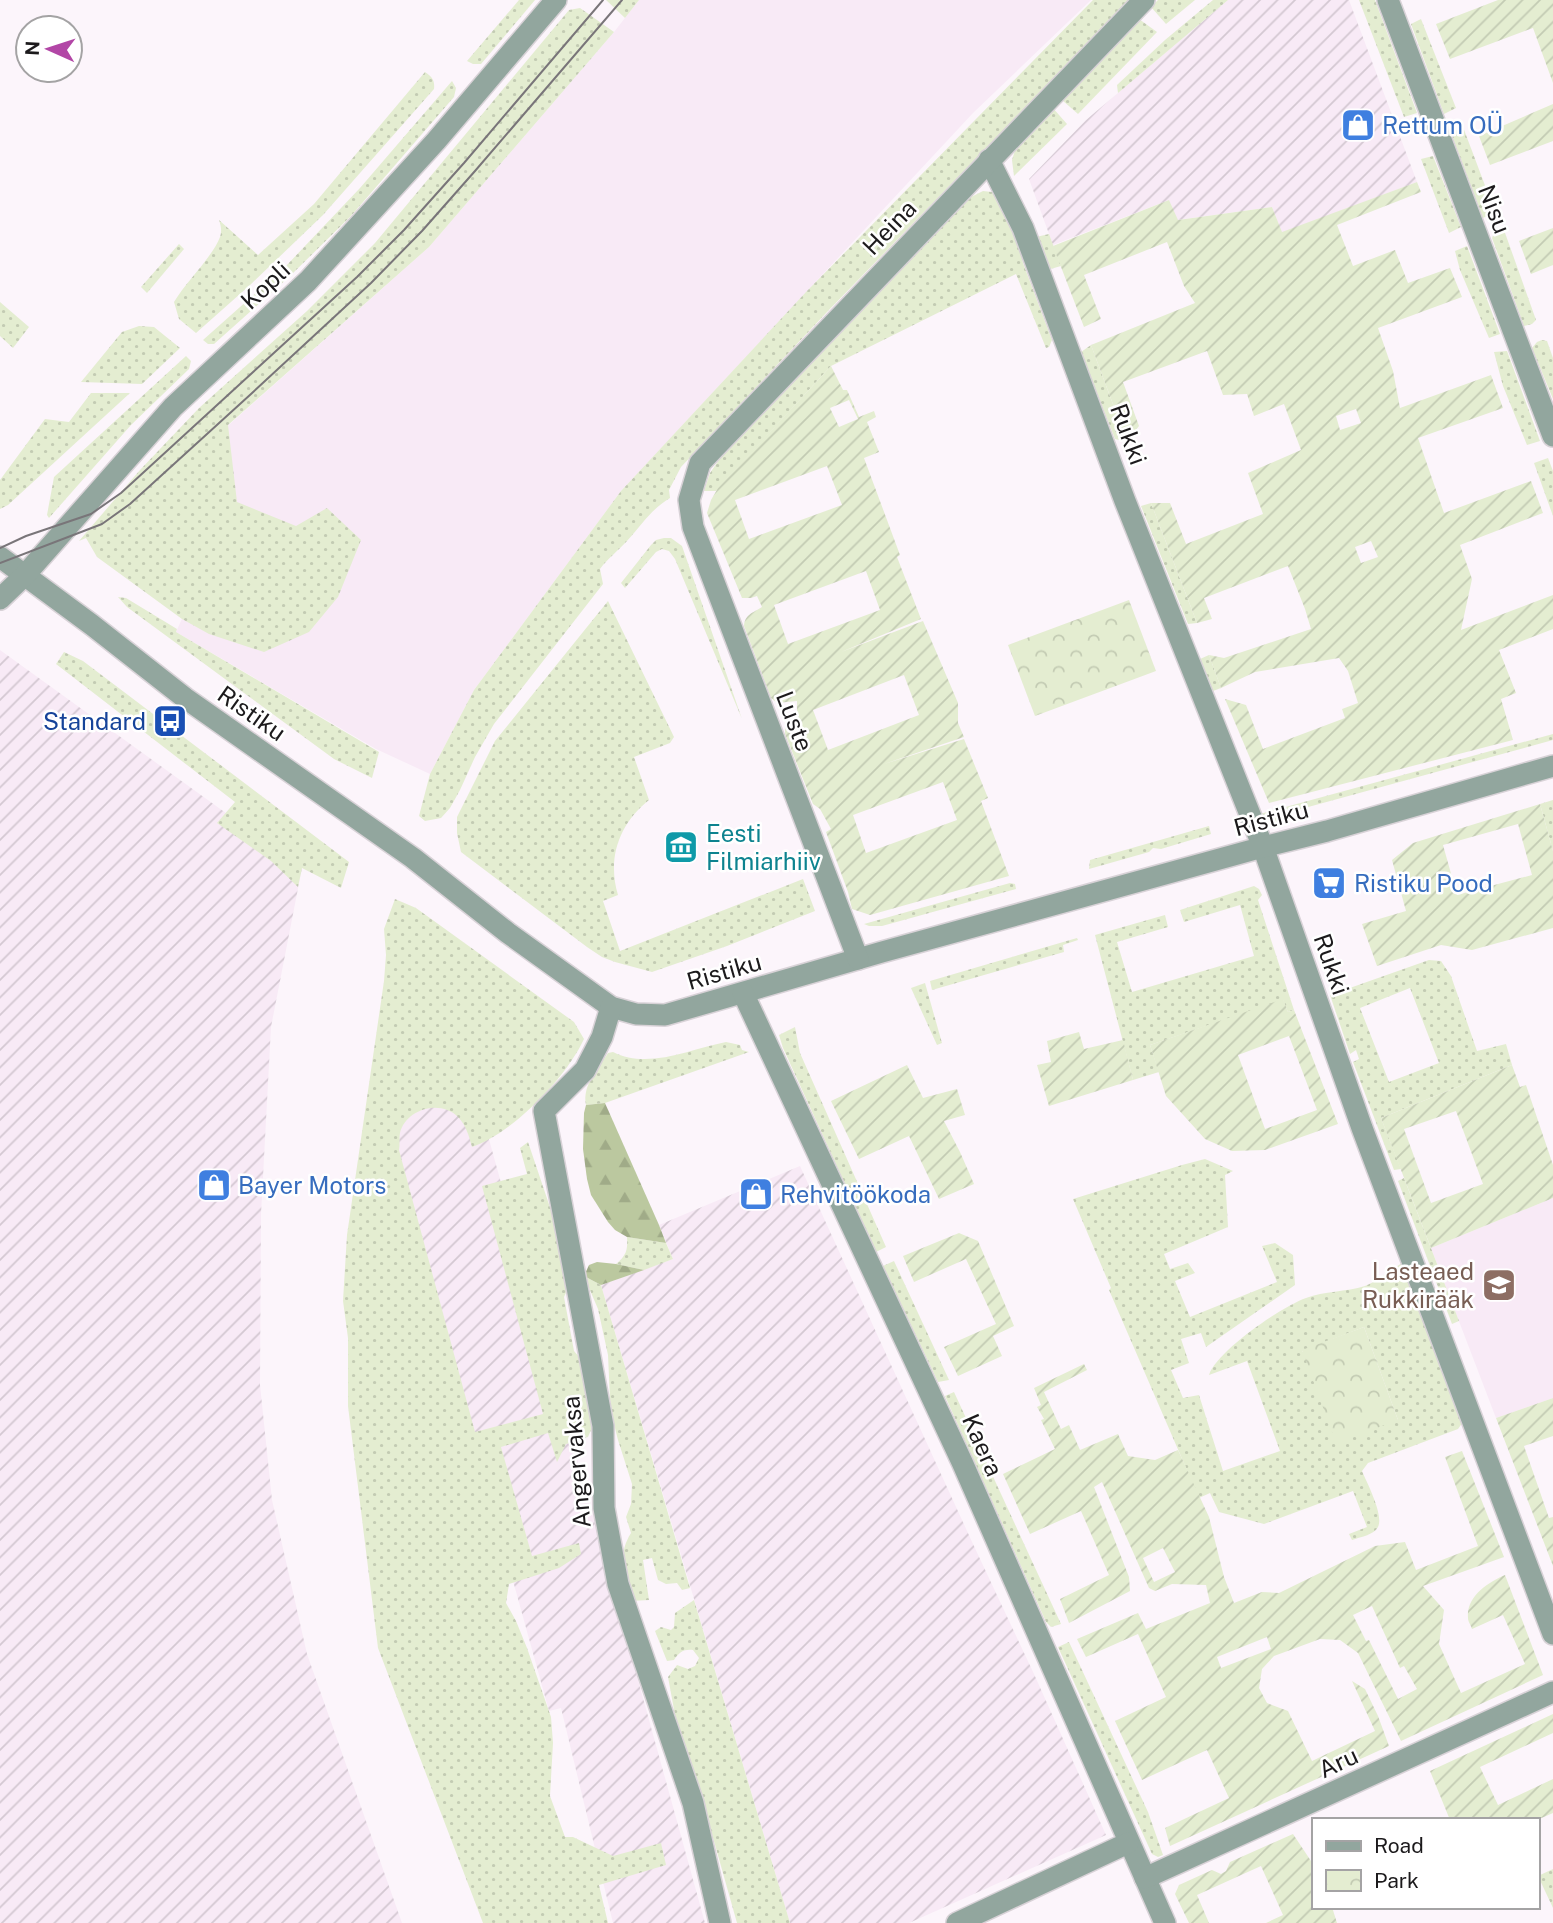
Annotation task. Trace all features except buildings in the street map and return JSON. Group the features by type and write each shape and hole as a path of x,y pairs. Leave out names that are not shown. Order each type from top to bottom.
{"street":[{"name":"Kopli","path":"0,599 25,575 173,407 317,271 436,141 556,0"},
{"name":"Heina","path":"689,500 700,463 1144,0"},
{"name":"Nisu","path":"1388,0 1553,436"},
{"name":"Rukki","path":"989,160 1023,228 1125,501 1263,847 1362,1128 1553,1634"},
{"name":"Luste","path":"689,500 693,527 858,959"},
{"name":"Ristiku","path":"0,557 185,698 413,858 508,933 611,1007 636,1014 665,1015 1553,766"},
{"name":"Kaera","path":"743,993 962,1462 1145,1878 1161,1922"},
{"name":"Angervaksa","path":"611,1007 602,1037 585,1070 544,1111 603,1426 604,1508 618,1584 693,1803 720,1923"},
{"name":"Aru","path":"1145,1878 1553,1692"},
{"path":"957,1923 1128,1843"}],"shaded area":[{"path":"639,0 1091,0 973,113 621,491 474,690 430,774 376,749 176,632 185,612 113,528 429,247"},
{"path":"1228,0 1349,0 1417,182 1282,233 1272,207 1177,220 1169,200 1053,245 1029,179 1086,120"},
{"path":"0,650 302,868 271,1027 261,1214 260,1385 272,1500 307,1654 402,1923 0,1923"},
{"path":"476,1092 705,1923 613,1923 561,1708 549,1711 385,1118"},
{"path":"800,1166 1106,1835 909,1923 790,1923 601,1285 673,1259 659,1225"},
{"name":"Lasteaed Rukkirääk","path":"1553,1198 1553,1398 1496,1418 1431,1248"}],"green space":[{"path":"519,0 535,0 481,64 467,61"},
{"path":"606,0 639,0 625,18"},
{"path":"1093,0 1130,0 828,311 681,467 669,490 670,498 651,513 606,561 600,569 603,584 494,724 450,808 441,818 425,821 419,816 430,774 474,690 621,491 806,292"},
{"path":"1158,0 1195,0 1166,24 1151,7"},
{"path":"1213,0 1228,0 1118,93 1117,85"},
{"path":"1359,0 1375,0 1417,113 1404,117"},
{"path":"1498,0 1553,0 1553,83 1533,28 1450,59 1436,24"},
{"path":"580,8 614,32 429,247 228,425 237,502 296,526 327,508 361,540 338,597 309,632 264,652 209,634 182,619 97,557 86,538 79,541 140,470 199,408 307,311 375,243 569,10"},
{"path":"1139,19 1157,32 1078,114 1062,100"},
{"path":"1421,19 1456,108 1444,114 1411,24"},
{"path":"425,72 433,79 434,89 323,215 196,333 179,319 174,302 217,244 221,233 219,220 258,255 314,204"},
{"path":"452,81 456,88 454,97 351,216 290,276 214,344 203,340 286,266 360,188"},
{"path":"1553,104 1553,141 1490,165 1479,136"},
{"path":"1052,107 1067,124 1014,176 1012,160 1017,144"},
{"path":"1463,127 1495,212 1483,218 1451,133"},
{"path":"1433,156 1461,227 1449,233 1421,159"},
{"path":"1417,182 1421,192 1337,225 1353,266 1395,250 1408,283 1450,268 1462,297 1378,328 1393,371 1400,408 1491,375 1503,408 1418,438 1444,513 1531,481 1543,513 1460,545 1472,579 1461,630 1553,595 1553,629 1499,650 1516,693 1501,699 1513,740 1269,803 1225,699 1246,705 1263,749 1345,718 1342,709 1358,703 1348,671 1339,658 1255,672 1221,688 1209,655 1224,658 1311,629 1305,609 1288,566 1204,598 1212,619 1197,623 1151,503 1170,503 1186,544 1263,514 1248,473 1301,450 1284,404 1254,416 1247,394 1223,395 1207,351 1123,382 1139,426 1127,442 1091,345 1195,303 1184,286 1167,242 1084,275 1101,319 1084,327 1053,246 1169,200 1178,220 1272,207 1282,232","holes":["1356,409 1361,423 1340,430 1336,416","1371,541 1378,557 1361,563 1355,547"]},
{"path":"983,191 992,192 998,197 1016,231 1023,263 1052,340 1049,347 1046,348 1016,274 831,366 716,491 704,491 710,473 725,451 965,200"},
{"path":"1501,228 1536,320 1532,324 1524,326 1492,238 1495,230"},
{"path":"1553,228 1553,265 1531,274 1519,241"},
{"path":"1049,234 1061,266 1047,270 1036,237"},
{"path":"179,244 184,249 147,293 141,287"},
{"path":"1467,246 1500,334 1489,338 1460,270 1455,251"},
{"path":"0,302 29,327 13,348 0,336"},
{"path":"139,326 154,327 180,348 142,384 81,382 122,332"},
{"path":"1542,340 1547,341 1553,358 1553,399 1532,348"},
{"path":"1091,345 1127,442 1115,439 1081,352"},
{"path":"1507,351 1540,441 1527,445 1503,386 1494,352"},
{"path":"186,356 191,361 189,369 131,425 49,518 47,515 54,477"},
{"path":"831,366 843,390 847,390 859,417 874,411 876,417 867,422 879,452 864,458 921,619 841,652 923,621 958,703 958,723 964,737 884,764 964,739 988,798 981,801 1009,876 870,915 852,909 826,832 831,829 820,809 813,804 785,734 787,718 797,716 797,701 777,703 771,698 744,626 748,616 762,607 757,596 742,598 707,513 718,488","holes":["849,400 858,419 839,427 830,408","827,466 842,505 749,539 735,500","866,571 880,610 788,644 774,605","904,675 919,715 828,750 813,710","943,782 957,820 866,853 853,815"]},
{"path":"91,393 130,393 8,505 0,509 0,480 45,419 69,422"},
{"path":"1548,458 1553,471 1553,516 1534,463"},
{"path":"1151,503 1197,623 1188,624 1141,506"},
{"path":"664,538 671,538 682,546 742,719 675,559 669,551 662,549 656,552 625,588 621,583 651,545"},
{"path":"118,597 126,598 177,629 176,632 379,752 372,778 334,759 127,607"},
{"path":"1129,600 1156,671 1035,716 1008,645"},
{"path":"608,601 674,737 670,743 634,757 649,800 630,820 618,843 614,868 618,895 603,901 620,951 803,879 815,911 652,972 602,957 587,947 461,852 457,833 457,817 495,741"},
{"path":"64,652 83,661 349,862 341,888 302,868 298,887 271,861 217,823 235,802 56,664"},
{"path":"1209,655 1221,688 1213,691 1200,659"},
{"path":"1553,734 1553,740 1290,812 1282,821 1273,825 1265,824 1260,814"},
{"path":"1553,800 1553,851 1540,804"},
{"path":"1540,804 1553,851 1553,928 1472,950 1441,945 1377,966 1362,924 1406,911 1392,860 1413,843","holes":["1518,824 1532,875 1457,895 1443,845"]},
{"path":"1209,826 1211,834 1161,849 1153,848 1149,852 1089,869 1090,860"},
{"path":"1010,883 1015,884 1016,889 882,926 864,924"},
{"path":"1254,886 1262,895 1258,900 1294,1010 1288,1012 1283,1000 1150,1045 1159,1072 1133,1080 1095,935 1165,915 1168,927 1117,942 1132,992 1254,956 1240,905 1184,922 1180,910"},
{"path":"395,899 416,908 574,1022 584,1039 565,1070 537,1102 488,1140 472,1147 465,1127 458,1117 442,1109 424,1109 403,1125 399,1150 475,1432 543,1414 482,1186 527,1174 520,1148 528,1142 558,1231 569,1286 564,1297 574,1351 586,1365 594,1416 591,1430 588,1437 566,1444 557,1462 548,1433 501,1447 532,1556 579,1543 581,1554 559,1568 509,1584 506,1603 527,1648 551,1717 553,1743 550,1796 565,1837 573,1837 613,1856 661,1843 666,1865 599,1885 608,1923 483,1923 378,1648 348,1406 348,1338 343,1301 347,1235 384,981 384,929"},
{"path":"1077,938 1078,940 1063,945 1064,952 932,990 930,981"},
{"path":"1429,960 1441,961 1451,976 1477,1051 1506,1044 1512,1065 1381,1118 1401,1169 1394,1170 1353,1062 1359,1059 1356,1050 1350,1054 1330,995","holes":["1410,988 1439,1063 1389,1082 1360,1008"]},
{"path":"925,983 942,1043 937,1045 911,988"},
{"path":"1283,999 1288,1012 1294,1010 1338,1124 1265,1150 1232,1151 1205,1139 1166,1096 1150,1045","holes":["1289,1036 1317,1110 1265,1129 1238,1055"]},
{"path":"795,1027 800,1053 886,1247 876,1252 783,1048 779,1035"},
{"path":"1079,1032 1084,1049 1123,1040 1133,1080 1049,1106 1037,1065 1051,1062 1047,1041"},
{"path":"726,1042 740,1045 742,1050 749,1052 605,1103 586,1105 586,1091 608,1053 655,1059"},
{"path":"907,1065 923,1098 957,1089 965,1115 944,1121 974,1184 939,1199 909,1136 859,1159 831,1101"},
{"path":"1512,1065 1520,1087 1526,1085 1553,1165 1553,1198 1431,1248 1381,1118","holes":["1456,1111 1483,1184 1431,1203 1404,1129"]},
{"path":"605,1103 666,1243 627,1237 615,1230 591,1195 583,1149 584,1113 586,1105"},
{"path":"1205,1159 1233,1171 1225,1175 1228,1227 1164,1254 1170,1269 1188,1263 1195,1273 1175,1281 1190,1317 1277,1282 1262,1246 1275,1243 1293,1255 1295,1285 1206,1347 1201,1333 1181,1339 1189,1363 1171,1370 1183,1398 1199,1395 1223,1471 1280,1451 1247,1361 1209,1375 1214,1365 1251,1331 1295,1303 1313,1296 1365,1286 1402,1263 1463,1422 1458,1429 1368,1463 1362,1471 1379,1515 1378,1527 1370,1534 1352,1540 1349,1534 1367,1527 1353,1491 1264,1524 1219,1512 1210,1493 1199,1498 1109,1290 1111,1288 1073,1199","holes":["1364,1327 1398,1420 1302,1351"]},
{"path":"1404,1178 1459,1321 1452,1324 1398,1181"},
{"path":"959,1233 978,1241 1014,1326 993,1336 1002,1356 958,1376 944,1347 996,1324 966,1259 914,1282 903,1256"},
{"path":"627,1237 666,1243 673,1259 644,1270 616,1264 626,1252"},
{"path":"894,1261 949,1380 938,1382 883,1266"},
{"path":"597,1262 644,1270 601,1285 584,1276 589,1265"},
{"path":"584,1276 601,1285 690,1588 682,1590 677,1583 666,1584 658,1580 652,1558 643,1560 649,1600 631,1601 624,1575 624,1550 631,1533 626,1517 631,1504 632,1484 614,1424 608,1355 598,1309"},
{"path":"1364,1327 1398,1420 1336,1443 1302,1350"},
{"path":"1084,1364 1087,1370 1044,1392 1061,1429 1069,1425 1080,1450 1118,1434 1128,1456 1155,1460 1178,1450 1209,1517 1224,1577 1234,1603 1262,1592 1279,1593 1375,1546 1405,1542 1416,1570 1478,1546 1445,1457 1462,1451 1504,1557 1423,1586 1444,1610 1439,1644 1461,1693 1525,1664 1503,1615 1472,1629 1468,1619 1471,1603 1480,1591 1505,1575 1543,1675 1401,1741 1358,1653 1340,1640 1320,1639 1274,1656 1262,1669 1259,1688 1267,1703 1288,1711 1312,1761 1375,1731 1352,1681 1365,1689 1389,1746 1170,1846 1165,1828 1229,1798 1207,1750 1142,1780 1115,1721 1166,1697 1138,1634 1086,1657 1077,1639 1138,1613 1146,1629 1210,1603 1206,1585 1172,1584 1155,1591 1149,1588 1102,1482 1094,1487 1129,1577 1130,1591 1069,1623 1060,1599 1109,1575 1081,1511 1030,1534 1003,1474 1055,1449 1041,1420 1044,1419 1037,1407 1041,1405 1034,1388","holes":["1163,1548 1175,1572 1154,1582 1143,1558","1372,1606 1400,1668 1404,1666 1417,1689 1398,1699 1369,1640 1366,1641 1353,1615","1267,1637 1271,1649 1221,1668 1217,1657"]},
{"path":"954,1392 1061,1624 1051,1627 1046,1622 945,1396"},
{"path":"1553,1398 1553,1436 1524,1446 1549,1518 1553,1517 1553,1566 1496,1418"},
{"path":"694,1600 790,1923 737,1923 675,1715 668,1677 677,1665 688,1669 695,1666 699,1658 693,1650 687,1650 674,1660 667,1661 655,1631 661,1627 671,1630 674,1627 675,1613"},
{"path":"1069,1642 1148,1812 1163,1855 1158,1857 1152,1854 1058,1647"},
{"path":"1553,1714 1553,1733 1480,1767 1498,1805 1553,1779 1553,1813 1539,1819 1449,1818 1430,1771"},
{"path":"1293,1834 1312,1862 1312,1909 1333,1909 1337,1923 1266,1923 1283,1915 1261,1866 1197,1895 1209,1923 1189,1923 1175,1894 1179,1885 1212,1870 1221,1874 1226,1871 1230,1862"},
{"path":"1553,1869 1553,1908 1539,1878 1539,1876"}],"tram line":[{"path":"0,548 26,536 91,514 121,493 357,277 404,230 603,0"},
{"path":"0,563 102,524 130,504 371,283 422,231 622,0"}],"place":[{"name":"Rettum OÜ","path":"1358,125"},
{"name":"Standard","path":"170,721"},
{"name":"Eesti Filmiarhiiv","path":"681,847"},
{"name":"Ristiku Pood","path":"1329,883"},
{"name":"Bayer Motors","path":"214,1185"},
{"name":"Rehvitöökoda","path":"756,1194"},
{"name":"Lasteaed Rukkirääk","path":"1499,1285"}]}
